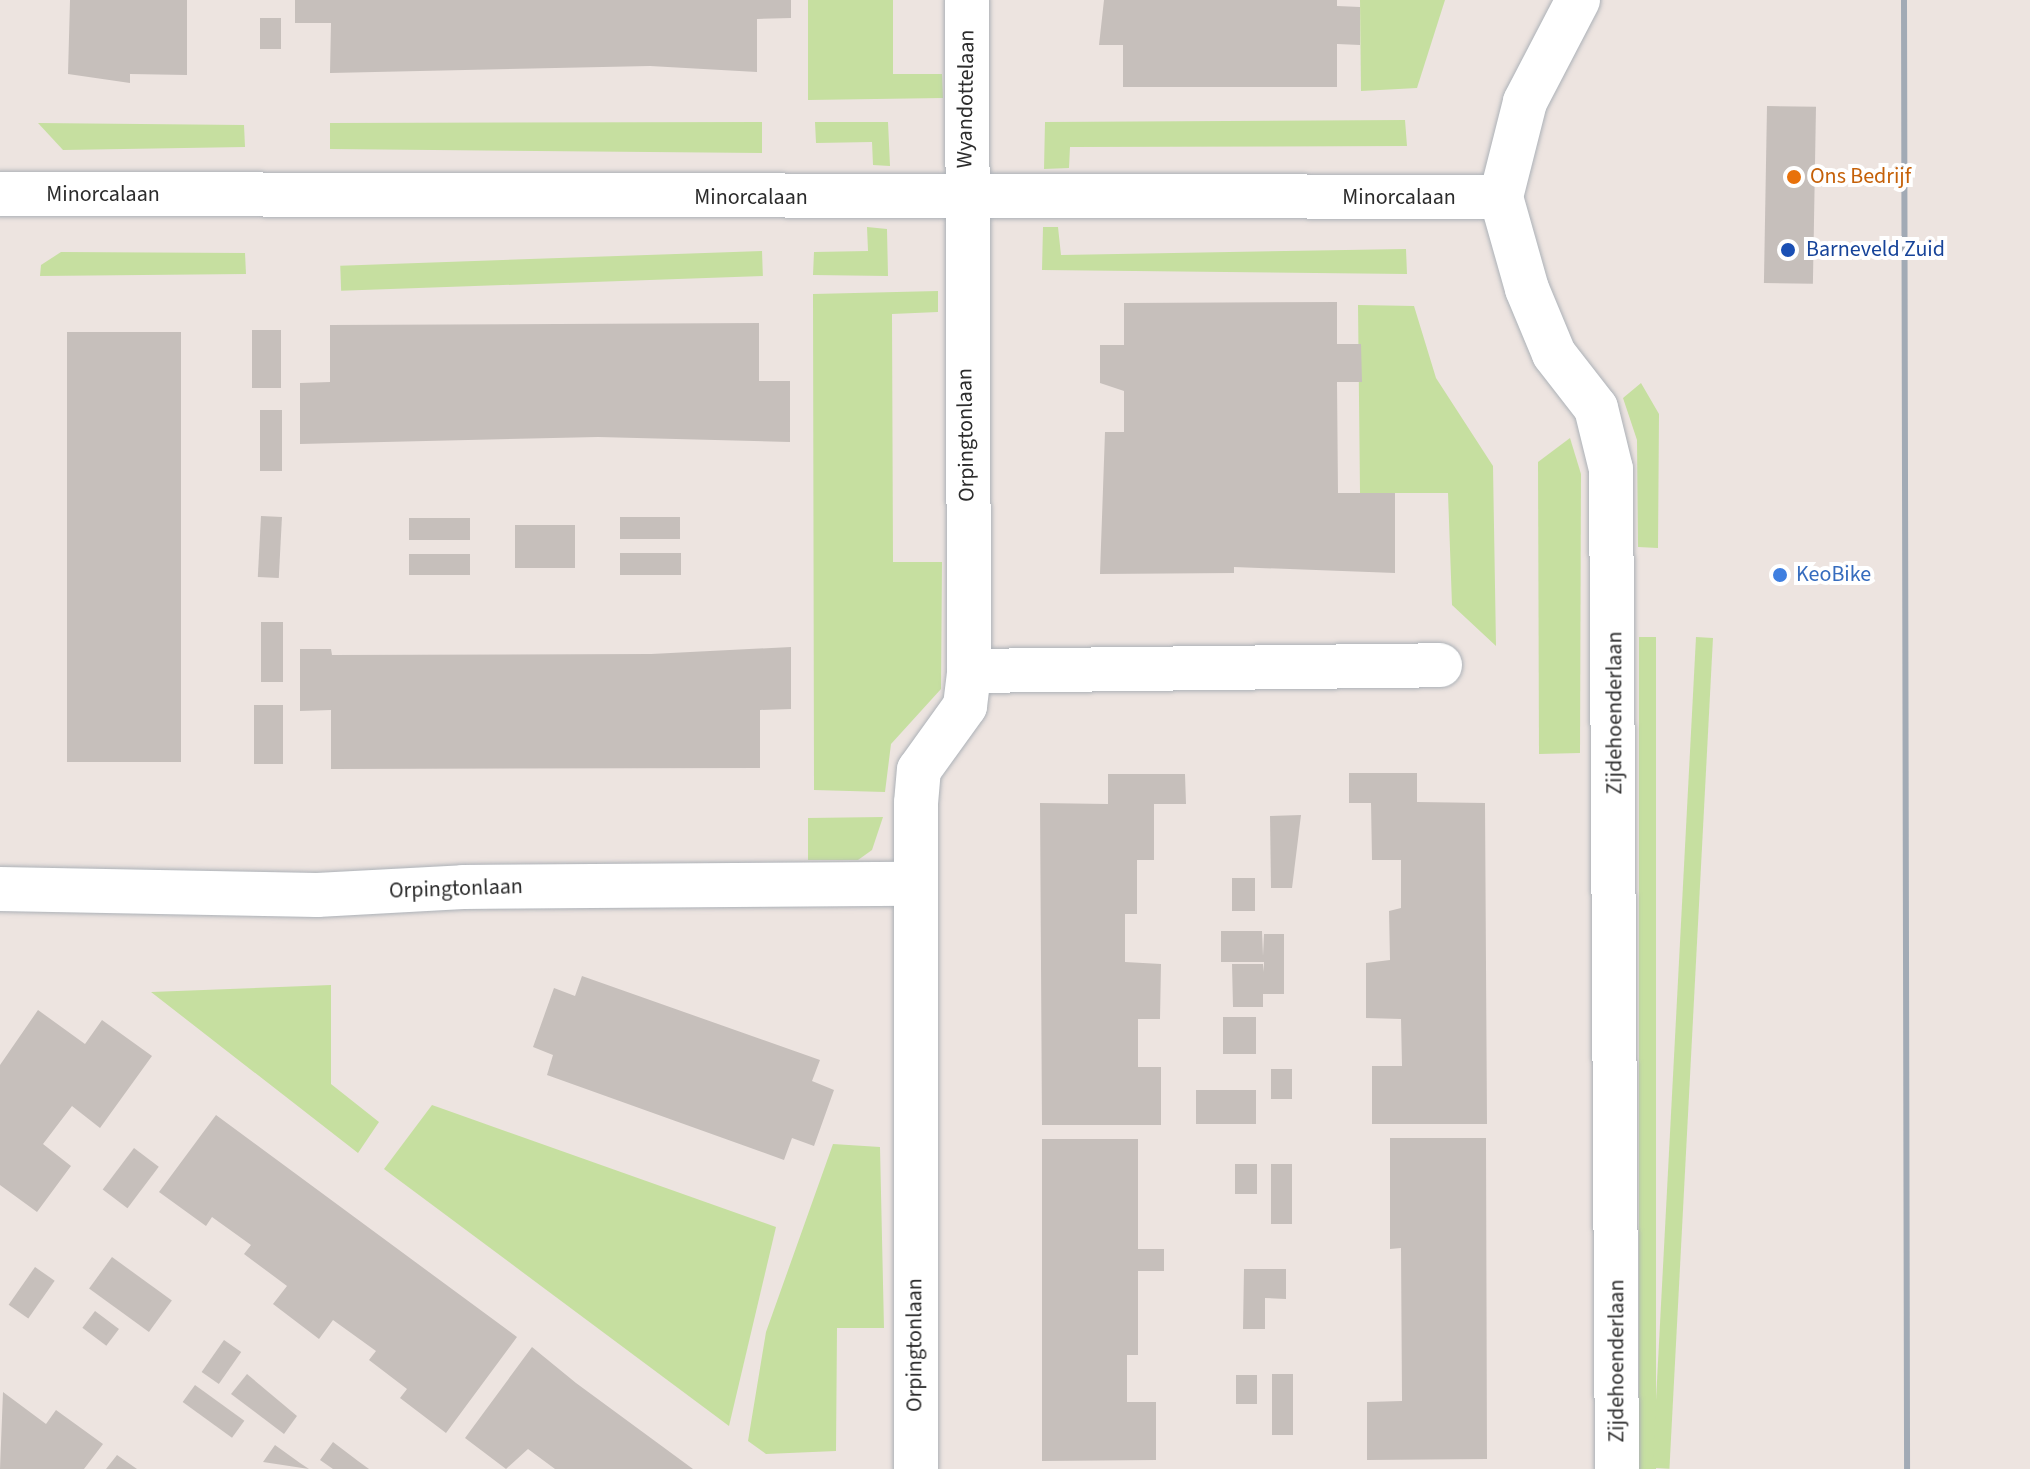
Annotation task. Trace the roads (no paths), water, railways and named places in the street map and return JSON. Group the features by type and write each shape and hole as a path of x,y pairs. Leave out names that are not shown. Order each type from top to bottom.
{"street":[{"name":"Wyandottelaan","path":"964,199 967,0"},
{"name":"Zijdehoenderlaan","path":"1578,0 1525,102 1501,197 1527,289 1554,354 1596,408 1611,469 1617,1469"},
{"name":"Minorcalaan","path":"0,194 964,199 1501,197"},
{"name":"Orpingtonlaan","path":"916,1469 912,884 919,770 956,729 969,671 964,199"},
{"path":"969,671 1440,665"},
{"name":"Orpingtonlaan","path":"0,889 317,895 463,887 912,884"}],"railway":[{"path":"1904,0 1907,1469"}],"place":[{"name":"Ons Bedrijf","path":"1794,177"},
{"name":"Barneveld Zuid","path":"1788,250"},
{"name":"KeoBike","path":"1780,575"}]}
